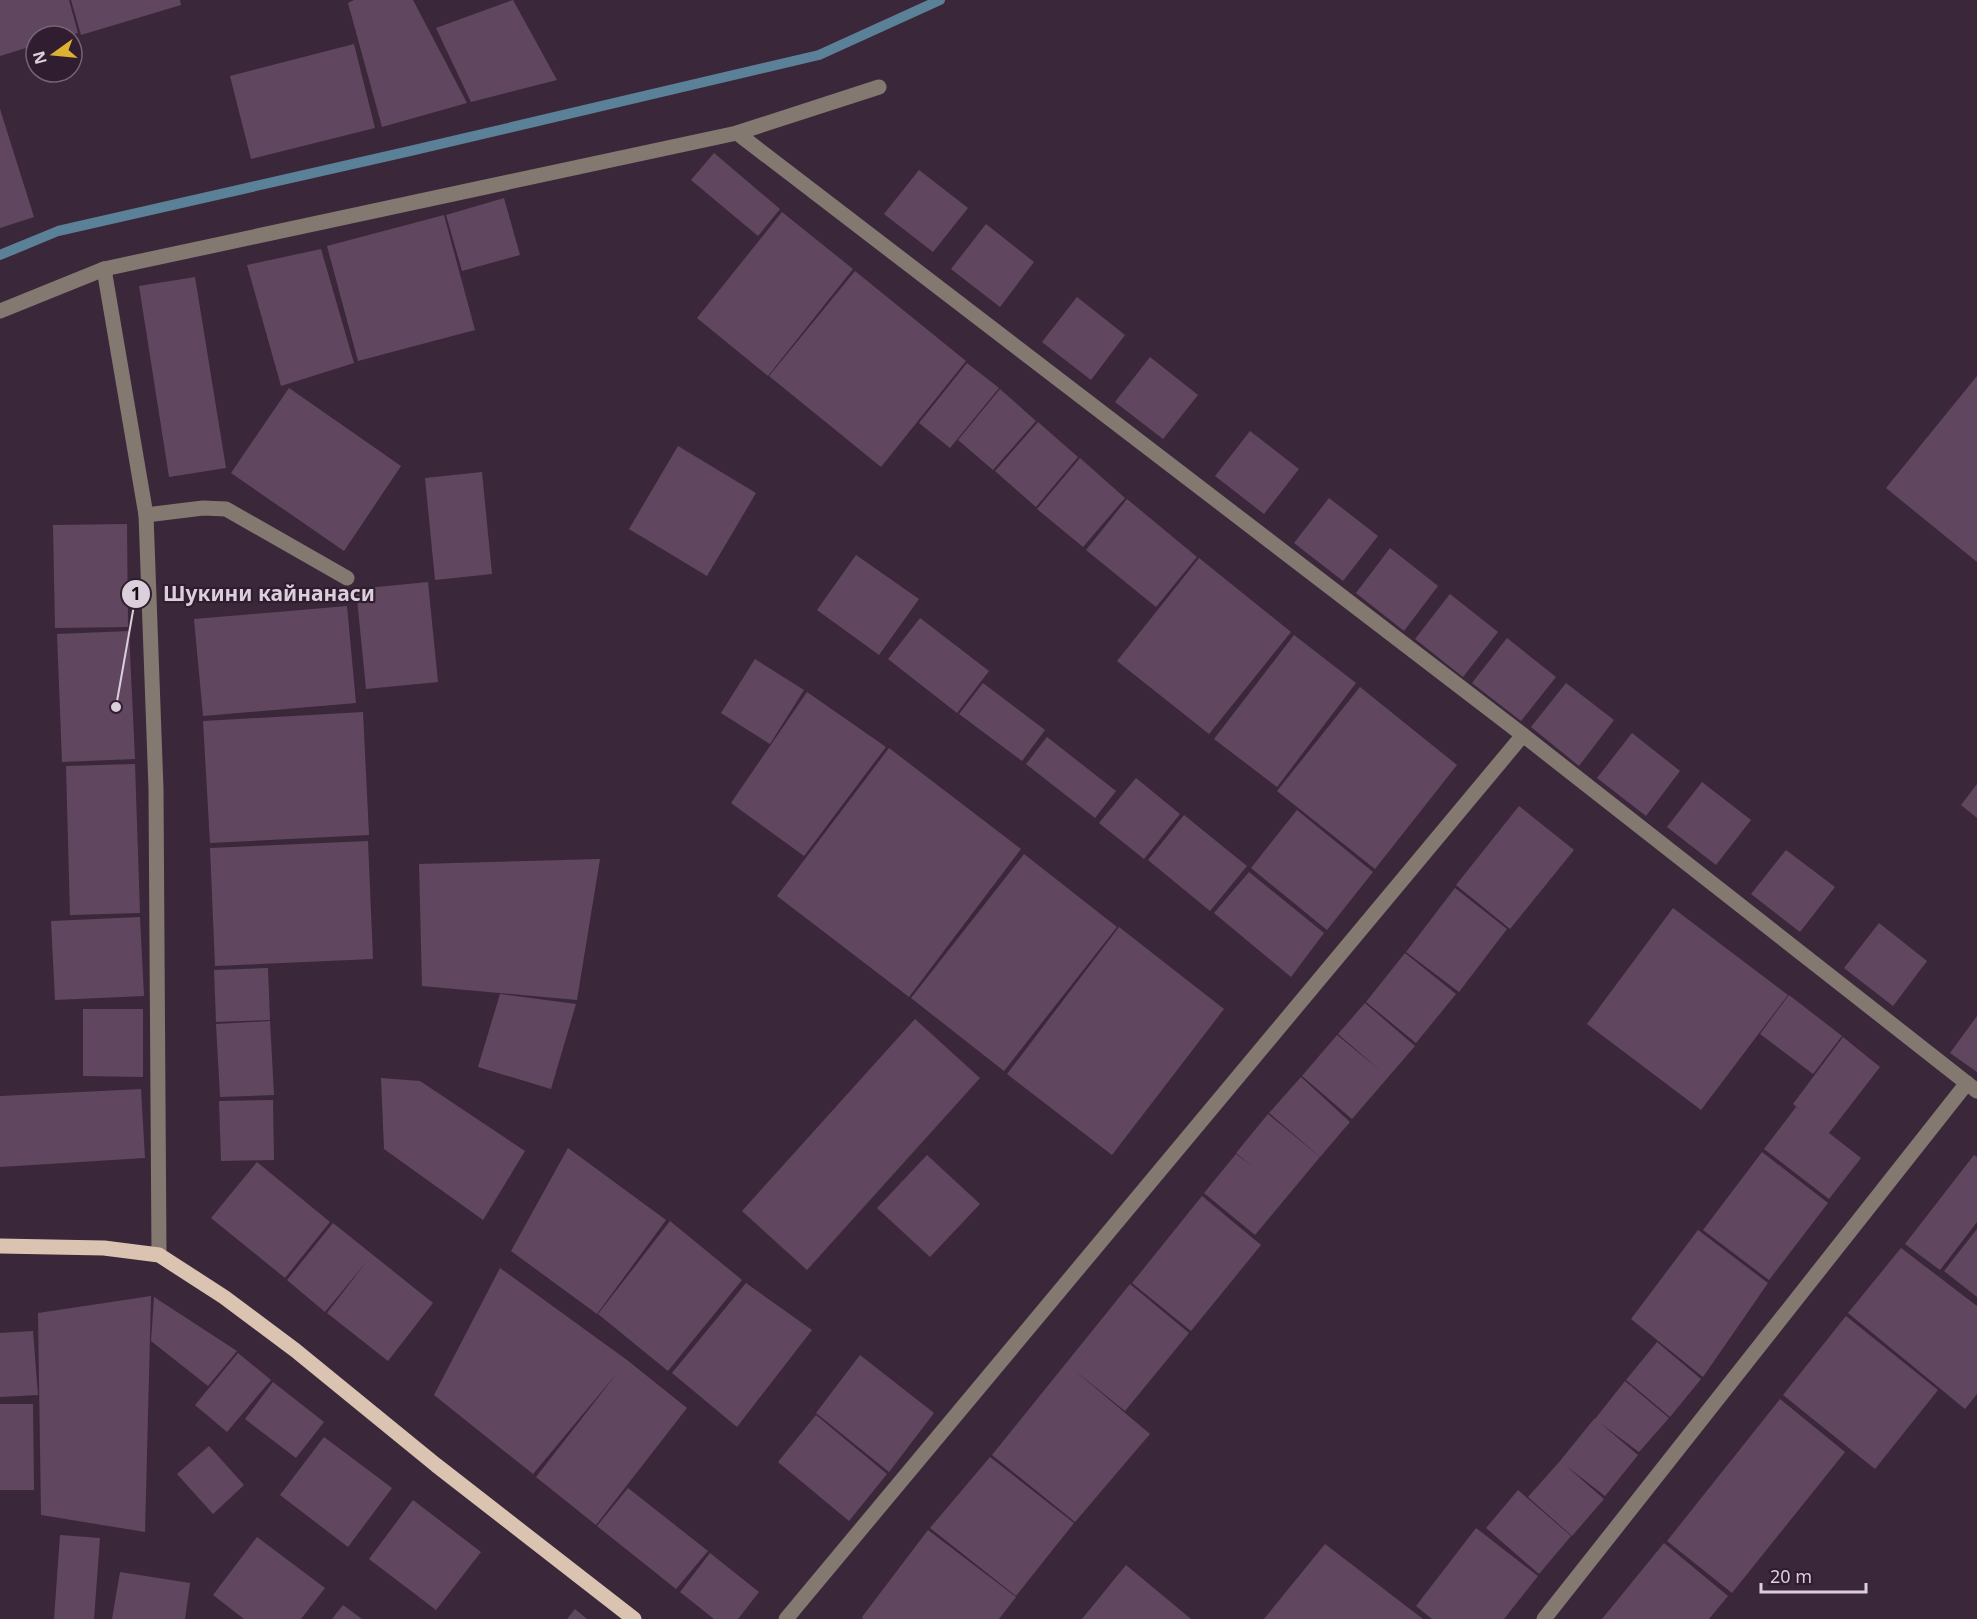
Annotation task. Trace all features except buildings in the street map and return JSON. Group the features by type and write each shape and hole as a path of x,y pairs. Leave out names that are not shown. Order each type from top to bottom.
{"main road":[{"path":"0,1246 104,1248 159,1255 224,1297 295,1350 436,1465 634,1619"}],"street":[{"path":"0,311 104,269 737,133 879,87"},
{"path":"737,133 1523,735 1972,1087 1544,1619"},
{"path":"104,269 146,515 156,789 159,1255"},
{"path":"146,515 203,508 226,509 347,578"},
{"path":"786,1619 1523,735"}],"waterway":[{"path":"0,255 58,231 819,55 940,0"}],"place":[{"name":"Шукини кайнанаси","path":"116,707"}]}
